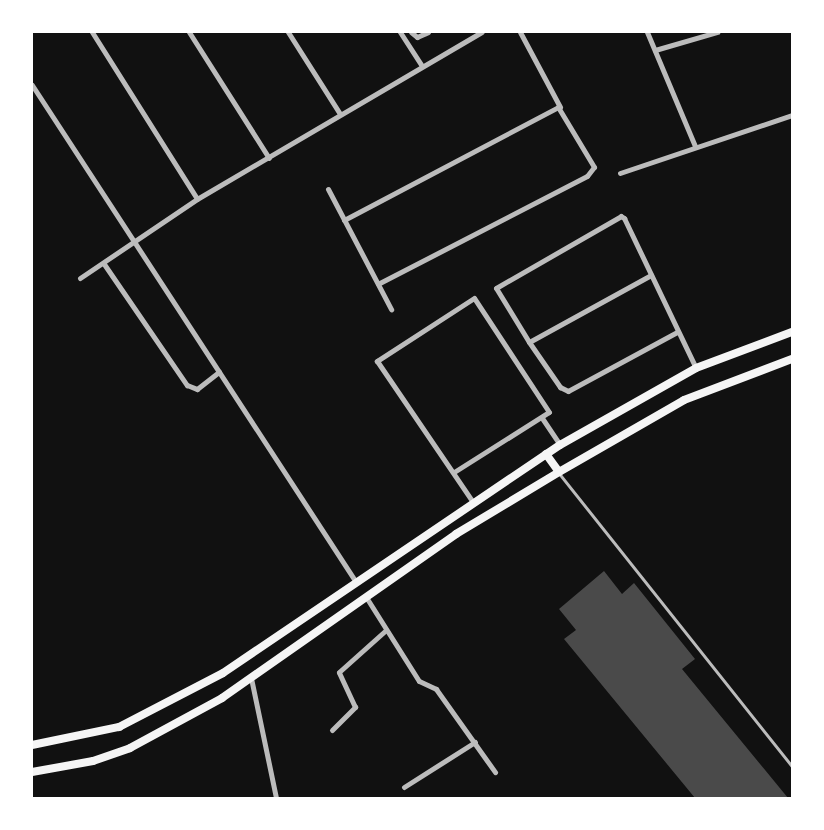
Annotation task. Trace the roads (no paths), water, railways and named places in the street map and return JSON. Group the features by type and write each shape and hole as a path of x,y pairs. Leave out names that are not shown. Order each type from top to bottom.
{"highway":[{"path":"32,745 95,734 136,719 223,673 560,445 696,368 793,332"},
{"path":"32,772 93,761 130,748 251,678 366,596 559,472 684,400 793,359"},
{"path":"546,454 559,472"}],"street":[{"path":"92,32 197,199"},
{"path":"189,32 269,158"},
{"path":"288,32 340,114"},
{"path":"400,32 422,66"},
{"path":"411,32 417,37 428,32"},
{"path":"80,278 197,199 482,32"},
{"path":"378,284 593,172 520,32"},
{"path":"647,32 695,146"},
{"path":"655,50 717,32"},
{"path":"32,85 132,245 219,372 356,582"},
{"path":"344,220 560,107"},
{"path":"620,173 793,115"},
{"path":"328,189 391,309"},
{"path":"677,332 568,391 560,387 529,342 498,295 497,285 614,217 624,218 696,368"},
{"path":"104,264 192,389 219,372"},
{"path":"529,342 651,275"},
{"path":"454,472 542,418 549,410 481,303 474,298 467,300 377,361 473,502"},
{"path":"542,418 560,445"},
{"path":"366,596 422,684 436,689 495,772"},
{"path":"332,730 355,707 339,672 386,630"},
{"path":"251,678 276,799"},
{"path":"404,787 475,742"}],"lane":[{"path":"559,472 793,766"}]}
